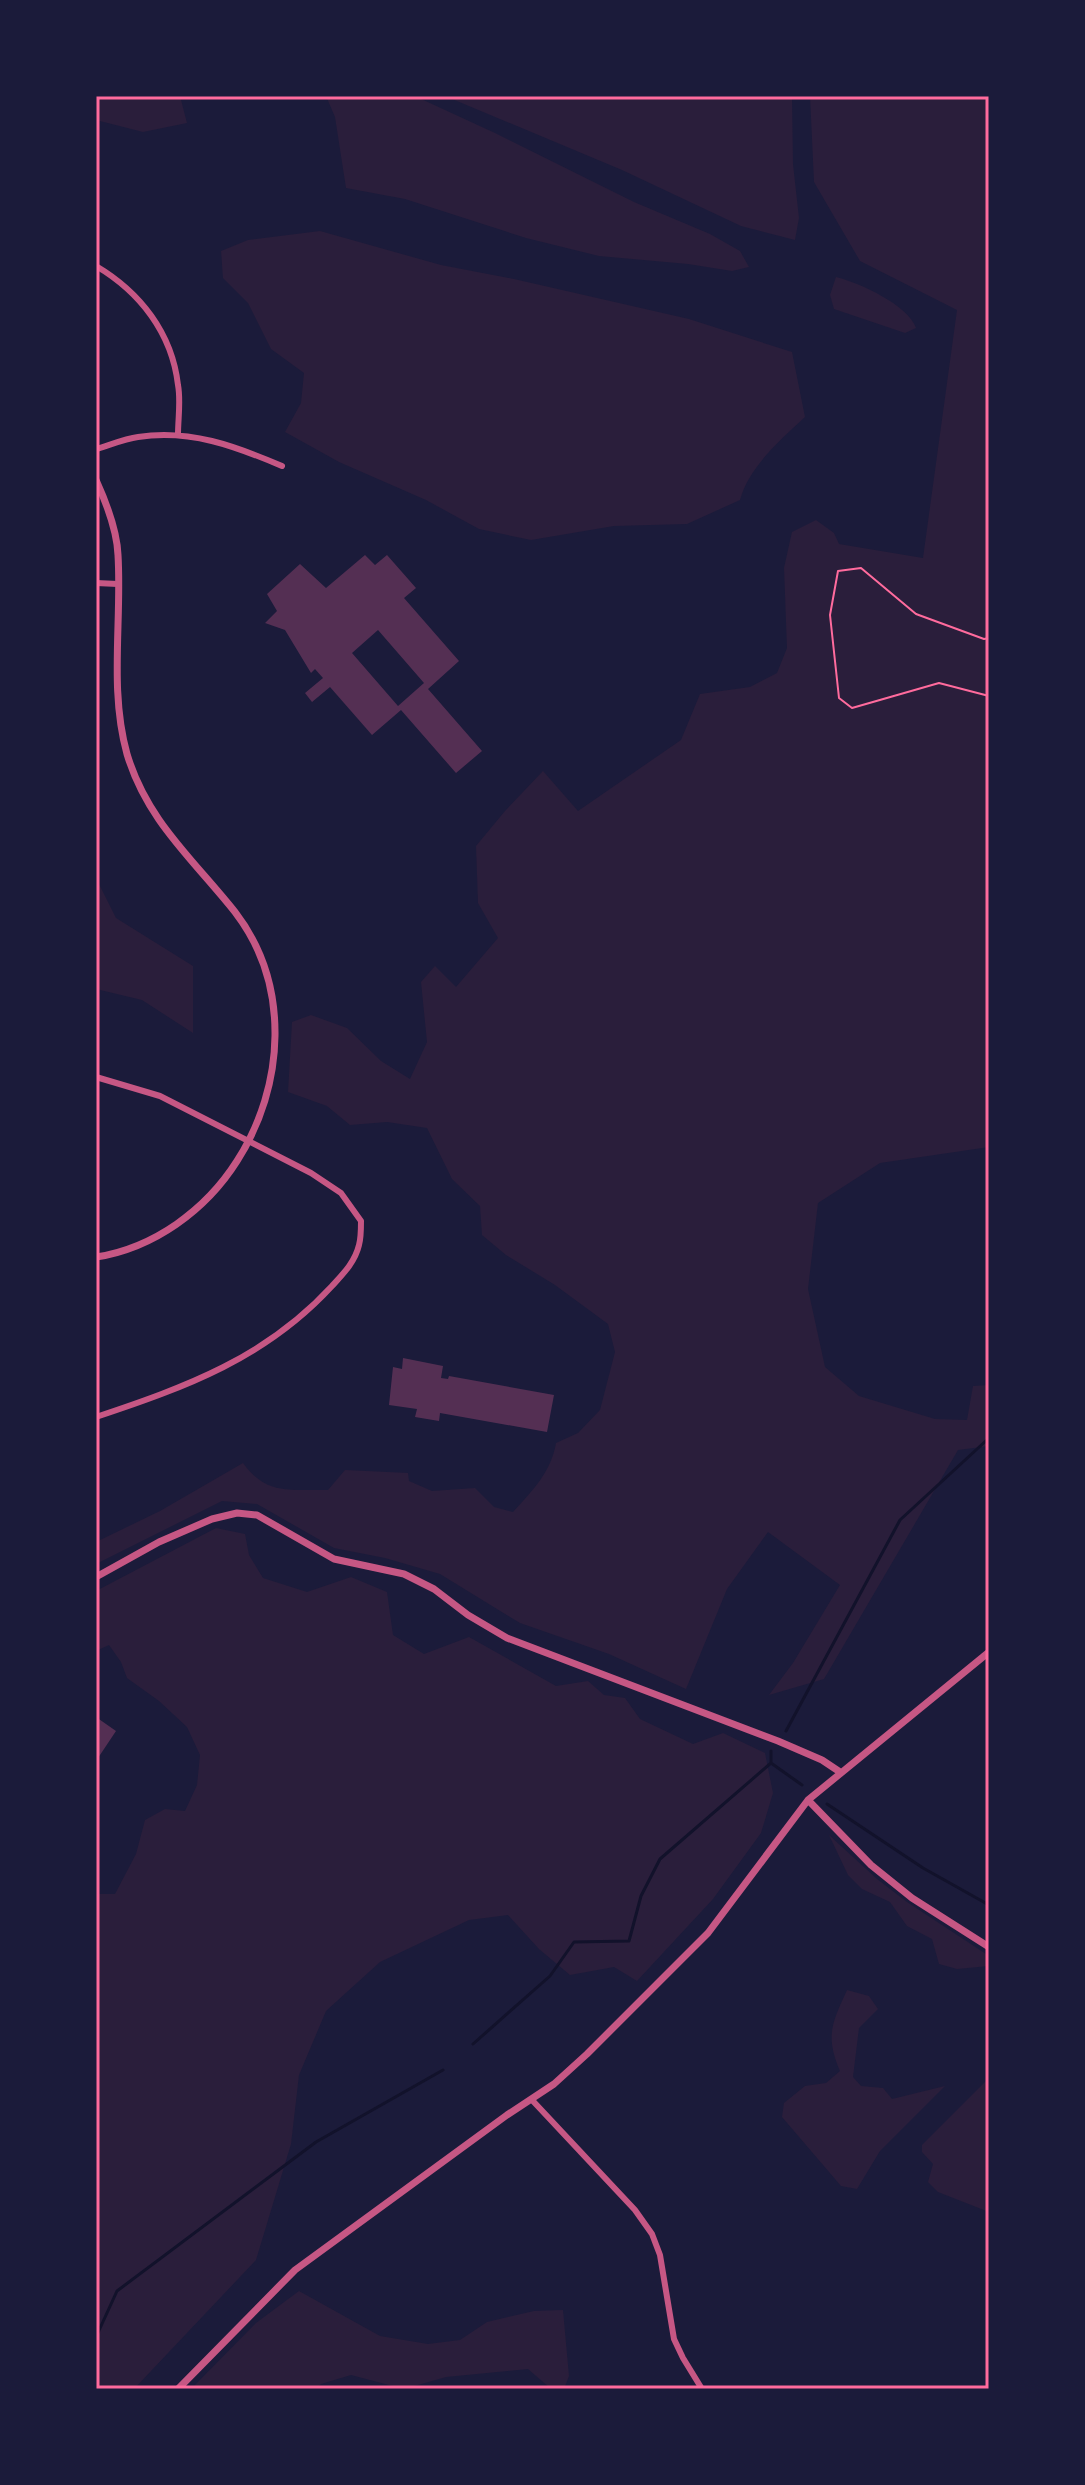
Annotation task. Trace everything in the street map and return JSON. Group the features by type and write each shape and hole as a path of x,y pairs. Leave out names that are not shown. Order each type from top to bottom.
{"street":[{"path":"96,266 142,303 166,339 179,387 178,435"},
{"path":"96,449 137,437 178,435 228,444 282,466"},
{"path":"96,480 111,519 118,553 119,707 133,773 145,801 162,826 236,914 253,940 270,990 275,1056 267,1098 249,1143 226,1178 178,1223 141,1243 96,1257"},
{"path":"96,583 118,584"},
{"path":"96,1077 160,1096 311,1173 341,1193 361,1221 359,1245 351,1265 319,1300 271,1341 239,1361 172,1391 96,1417"},
{"path":"96,1577 159,1542 212,1519 237,1513 257,1515 334,1559 404,1574 434,1589 468,1615 507,1638 778,1741 822,1760 840,1772"},
{"path":"178,2389 295,2270 532,2100 587,2054 708,1933 808,1800 989,1652"},
{"path":"808,1800 871,1865 912,1898 989,1947"},
{"path":"532,2100 635,2210 652,2234 660,2255 674,2339 702,2389"}],"path":[{"path":"989,638 984,639 916,614 861,568 838,571 830,615 839,698 852,708 939,683 989,696"}],"shaded area":[{"path":"96,96 180,96 187,123 143,132 96,120"},
{"path":"326,96 419,98 634,202 710,234 740,251 749,267 732,271 599,256 526,238 405,199 346,188 335,117"},
{"path":"445,96 792,96 793,164 799,218 795,240 741,226 622,170"},
{"path":"810,96 989,96 989,1147 880,1163 818,1203 808,1289 825,1367 859,1396 935,1419 967,1420 973,1386 989,1385 989,1446 958,1450 824,1679 769,1695 793,1663 840,1585 768,1532 727,1589 686,1689 609,1654 520,1623 440,1574 385,1558 334,1548 257,1504 222,1501 96,1564 96,1542 160,1511 243,1463 261,1481 291,1490 328,1490 345,1470 408,1473 409,1481 432,1491 475,1488 494,1507 513,1512 545,1472 556,1443 578,1433 600,1410 615,1352 608,1324 555,1285 506,1255 482,1235 480,1206 452,1179 427,1128 387,1122 350,1125 327,1106 288,1092 292,1022 311,1015 347,1028 381,1061 410,1079 427,1042 421,982 435,966 456,987 498,938 478,903 476,846 543,771 578,811 681,740 700,694 750,687 777,673 787,648 784,568 792,532 816,520 834,533 839,544 923,558 957,310 860,261 814,182"},
{"path":"320,231 441,265 689,319 792,352 805,417 758,465 740,500 687,524 614,526 531,540 479,529 426,500 339,462 285,432 301,403 304,373 271,349 248,303 223,278 221,251 248,240"},
{"path":"836,277 858,284 894,303 916,328 905,333 834,309 830,295"},
{"path":"96,878 116,918 193,966 193,1033 142,1000 96,989"},
{"path":"216,1528 245,1534 249,1555 263,1578 307,1592 351,1577 387,1592 393,1635 424,1654 469,1637 556,1686 588,1681 604,1695 625,1698 640,1719 693,1744 723,1733 765,1753 773,1793 761,1833 713,1899 637,1981 614,1967 570,1975 539,1949 508,1915 469,1920 380,1962 326,2011 299,2075 291,2144 256,2260 134,2389 96,2389 96,1894 115,1894 136,1854 145,1820 165,1809 185,1811 197,1785 200,1755 187,1727 159,1701 127,1678 109,1645 96,1651 96,1591"},
{"path":"829,1835 907,1902 989,1956 989,1966 957,1969 939,1964 932,1939 907,1926 890,1902 862,1889 848,1875"},
{"path":"847,1990 869,1996 878,2009 859,2028 853,2077 861,2086 883,2088 892,2099 945,2086 880,2151 857,2189 841,2186 782,2117 784,2103 805,2086 826,2083 840,2071 835,2059 832,2030"},
{"path":"989,2078 989,2212 938,2192 928,2182 933,2164 922,2152 922,2145"},
{"path":"299,2291 380,2336 428,2344 460,2340 487,2322 534,2311 563,2310 569,2376 564,2389 550,2388 528,2369 446,2377 404,2389 351,2375 321,2384 316,2389 191,2389 256,2323"}],"building":[{"path":"365,555 375,565 387,555 416,588 404,598 459,661 428,689 482,751 456,773 401,710 372,735 330,687 312,702 305,693 323,678 315,669 311,673 285,630 265,623 277,611 267,594 300,564 326,588","holes":["378,630 424,683 398,706 352,653"]},
{"path":"403,1358 443,1366 441,1378 448,1379 449,1376 554,1395 547,1432 440,1413 439,1421 415,1417 417,1409 389,1405 393,1367 402,1369"},
{"path":"96,1717 116,1731 96,1761"}],"waterway":[{"path":"786,1731 900,1520 989,1438"},
{"path":"473,2044 550,1976 574,1942 629,1941 641,1896 660,1859 771,1763 771,1751"},
{"path":"771,1763 802,1785"},
{"path":"827,1804 923,1868 989,1905"},
{"path":"96,2337 117,2291 316,2142 443,2070"}]}
